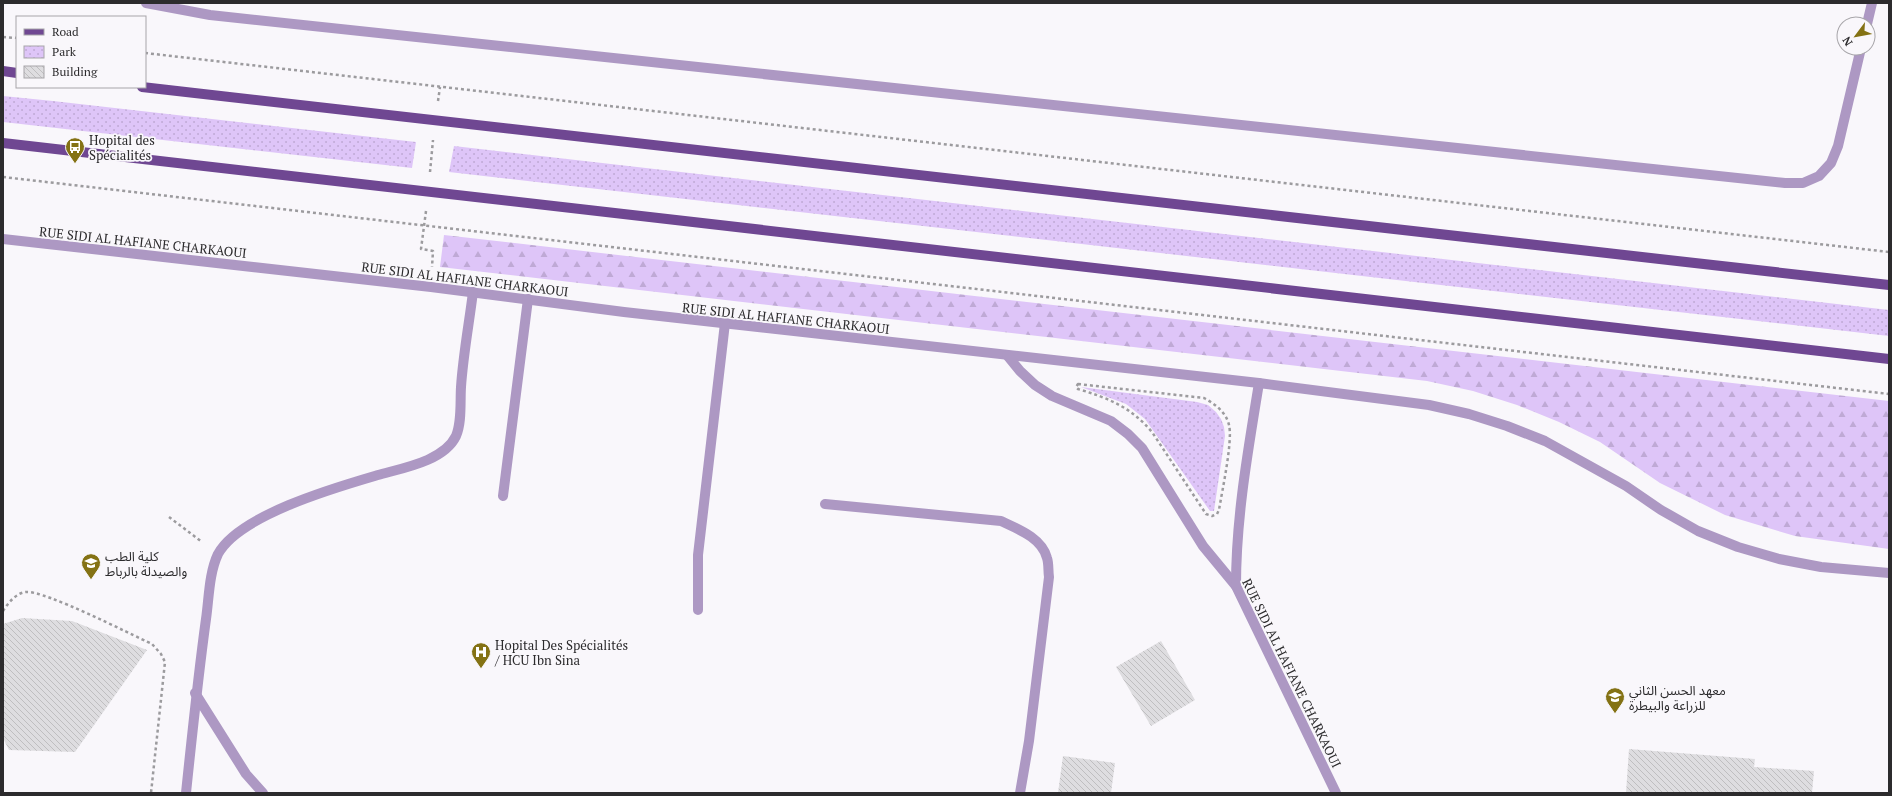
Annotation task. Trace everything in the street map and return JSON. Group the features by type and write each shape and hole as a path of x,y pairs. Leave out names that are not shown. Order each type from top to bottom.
{"main road":[{"path":"3,71 16,73"},
{"path":"146,87 1889,285"},
{"path":"3,143 1889,359"}],"street":[{"path":"146,3 218,16 1803,183 1819,176 1832,163 1838,146 1859,56"},
{"path":"1869,16 1872,3"},
{"name":"RUE SIDI AL HAFIANE CHARKAOUI","path":"3,239 473,292 725,323 1007,355 1020,371 1035,385 1052,396 1111,421 1128,434 1142,448 1203,546 1236,586 1336,793"},
{"path":"186,793 196,693 211,579 219,554 234,537 254,521 354,482 431,459 445,450 456,436 459,424 461,386 473,292"},
{"path":"503,496 528,299"},
{"path":"698,610 698,555 725,323"},
{"path":"1007,355 1259,383 1429,405 1469,414 1507,426 1545,441 1626,486 1661,510 1698,531 1738,547 1779,559 1814,565 1889,573"},
{"path":"1236,586 1237,537 1259,383"},
{"path":"825,504 1002,521 1025,532 1040,545 1047,557 1049,577 1029,741 1020,793"},
{"path":"196,693 246,774 255,786 263,793"}],"path":[{"path":"3,37 16,38"},
{"path":"146,53 1889,252"},
{"path":"3,177 1889,394"},
{"path":"1078,384 1204,398 1215,404 1223,413 1229,424 1230,437 1219,510 1217,514 1212,516 1206,514 1143,421 1123,406 1080,390 1076,388 1078,384"},
{"path":"169,517 219,554"},
{"path":"3,611 10,600 26,592 45,595 152,644 161,654 165,662 151,793"}],"green space":[{"path":"3,96 416,142 412,168 3,122"},
{"path":"454,146 1889,310 1889,336 449,172"},
{"path":"444,235 1889,401 1889,549 1795,536 1725,515 1660,483 1600,442 1559,422 1517,405 1473,391 1427,381 440,267"},
{"path":"1081,387 1197,402 1208,405 1216,412 1224,427 1225,436 1214,511 1210,511 1145,419 1126,404"}],"building":[{"path":"22,618 72,621 147,650 75,752 9,750 3,738 3,624"},
{"path":"1161,641 1195,700 1151,726 1116,667"},
{"path":"1629,749 1755,759 1754,767 1814,771 1812,793 1626,793"},
{"path":"1063,756 1115,763 1111,793 1058,793"}],"place":[{"name":"Hopital des Spécialités","path":"75,164"},
{"name":"كلية الطب والصيدلة بالرباط","path":"91,580"},
{"name":"Hopital Des Spécialités / HCU Ibn Sina","path":"481,669"},
{"name":"معهد الحسن الثاني للزراعة والبيطرة","path":"1615,714"}]}
